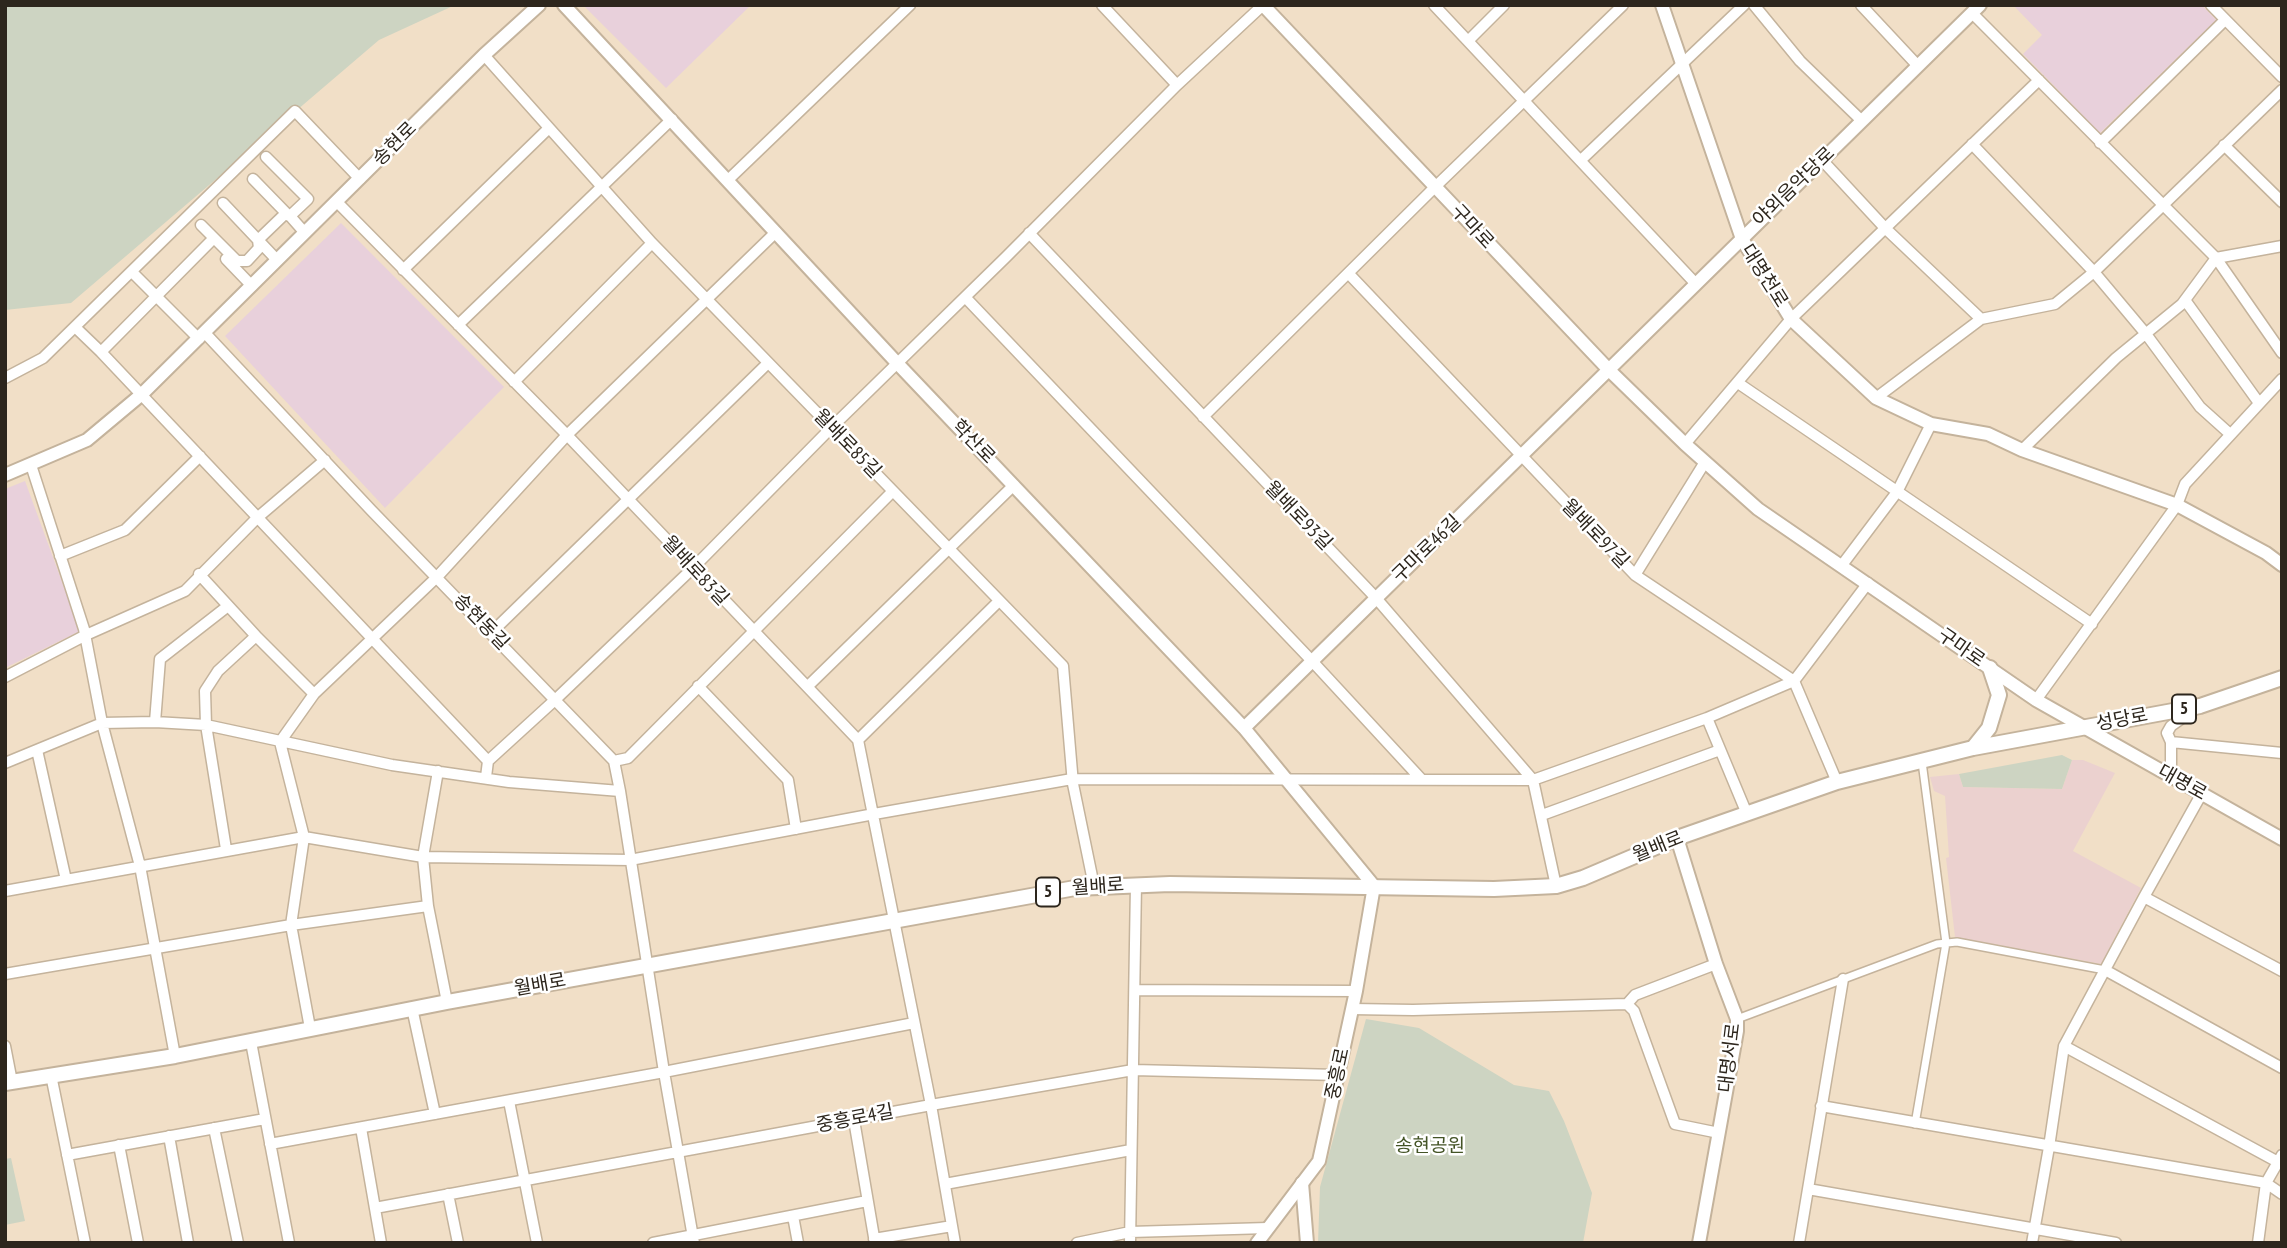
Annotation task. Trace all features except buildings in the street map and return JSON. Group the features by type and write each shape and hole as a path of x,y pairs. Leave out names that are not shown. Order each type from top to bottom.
{"main road":[{"name":"송현로","path":"5,475 87,440 142,394 484,55 539,5"},
{"name":"학산로","path":"564,5 898,364 1244,728 1374,886"},
{"name":"구마로","path":"1263,5 1609,370 1685,444 1758,509 2036,700 2082,728"},
{"name":"대명천로","path":"1662,5 1742,239 1791,318 1876,398 1931,424 1989,434 2022,450 2177,505 2257,547 2282,565"},
{"name":"야외음악당로","path":"1609,370 1976,9"},
{"name":"구마로46길","path":"1244,728 1609,370"},
{"path":"1973,748 1989,728 1999,695 1990,668"},
{"name":"성당로","path":"2082,728 2200,706 2282,678"},
{"name":"월배로","path":"9,1082 176,1056 412,1008 1056,890 1136,884 1494,889 1556,887 1676,838 1837,782 1973,748 2082,728"},
{"name":"대명로","path":"2082,728 2282,839"},
{"name":"대명서로","path":"1676,838 1716,964 1737,1019 1699,1243"},
{"name":"중흥로","path":"1257,1243 1319,1161 1356,991 1374,886"},
{"path":"1302,1183 1307,1243"}],"street":[{"path":"728,180 910,5"},
{"path":"1102,5 1177,85"},
{"path":"486,777 488,761 693,568 1177,85 1263,5"},
{"path":"1434,5 1696,284"},
{"path":"1468,41 1504,5"},
{"path":"1203,417 1623,5"},
{"path":"1581,160 1744,5"},
{"path":"1754,5 1801,61 1862,121"},
{"path":"1861,5 1918,66"},
{"path":"2211,5 2282,77"},
{"path":"1976,9 2039,80 2216,258 2282,353"},
{"path":"2100,143 2225,20"},
{"name":"월배로85길","path":"484,55 652,243 1063,667 1072,779 1094,886"},
{"path":"1685,444 1791,318 2039,80"},
{"path":"1876,398 1981,319 2056,304 2094,272 2282,90"},
{"path":"5,378 43,358 295,111 360,179"},
{"path":"458,325 671,119"},
{"path":"403,270 549,128"},
{"path":"1972,144 2094,272 2146,334 2200,407 2230,435"},
{"path":"2224,145 2282,202"},
{"path":"258,240 308,199 266,157"},
{"path":"1822,160 1885,228 1981,319"},
{"path":"253,179 305,233"},
{"name":"월배로83길","path":"336,201 567,435 858,740"},
{"path":"222,202 277,260"},
{"path":"187,218 252,286"},
{"path":"201,225 237,261 247,261 259,248 258,240"},
{"path":"310,1028 291,925 304,837 280,742 314,694 437,577 567,435 776,232"},
{"name":"월배로93길","path":"1029,233 1376,598 1533,780 1556,887"},
{"path":"101,352 211,242"},
{"path":"514,382 652,243"},
{"path":"2022,450 2116,359 2185,300 2216,258 2282,246"},
{"name":"송현동길","path":"132,272 202,336 325,460 614,761"},
{"name":"월배로97길","path":"1349,274 1635,575 1794,681"},
{"path":"965,297 1422,780"},
{"path":"2185,300 2259,404"},
{"path":"75,327 142,394 488,761"},
{"path":"491,633 768,363"},
{"path":"2036,700 2177,505 2185,484 2282,379"},
{"path":"1738,383 2092,624"},
{"path":"1842,565 1897,492 1931,424"},
{"path":"60,556 125,530 200,456"},
{"path":"5,677 86,635 185,591 257,518 325,460"},
{"path":"1635,575 1705,461"},
{"path":"31,465 86,635 102,723 140,866 176,1056"},
{"path":"808,686 1014,485"},
{"path":"694,1239 614,761 628,758 893,491"},
{"path":"199,574 314,694"},
{"path":"5,891 304,837 423,857 630,860 1072,779 1533,780 1707,718 1794,681 1868,583"},
{"path":"955,1243 932,1105 858,740 999,601"},
{"path":"155,722 160,659 228,606"},
{"path":"226,849 206,725 205,691 218,671 256,636"},
{"path":"1794,681 1837,782"},
{"path":"698,687 788,780 796,829"},
{"path":"2171,775 2171,742 2168,733 2171,726 2200,706"},
{"path":"1707,718 1747,814"},
{"path":"5,763 102,723 155,722 206,725 392,765 509,782 620,791"},
{"path":"2171,742 2282,753"},
{"path":"37,750 66,880"},
{"path":"1542,815 1720,750"},
{"path":"1915,1124 1946,943 1921,760"},
{"path":"438,771 423,857 428,906 447,1002"},
{"path":"2032,1243 2064,1046 2202,793"},
{"path":"1130,1238 1136,884"},
{"path":"2144,897 2282,971"},
{"path":"5,974 291,925 428,906"},
{"path":"1737,1019 1937,944 1956,942 2105,970 2282,1068"},
{"path":"1352,1009 1580,1007 1627,1004 1635,995 1716,964"},
{"path":"1799,1243 1843,979"},
{"path":"1135,990 1356,991"},
{"path":"1627,1004 1634,1011 1675,1124 1719,1133"},
{"path":"412,1008 435,1114"},
{"path":"270,1144 915,1023"},
{"path":"251,1042 289,1243"},
{"path":"5,1046 9,1082"},
{"path":"2064,1046 2280,1158 2266,1183 2258,1243"},
{"name":"중흥로4길","path":"375,1208 1133,1070 1338,1075"},
{"path":"51,1075 85,1243"},
{"path":"509,1101 537,1243"},
{"path":"1821,1106 2266,1183 2282,1194"},
{"path":"67,1155 265,1119"},
{"path":"853,1120 874,1241 952,1226"},
{"path":"214,1128 238,1243"},
{"path":"361,1128 381,1243"},
{"path":"169,1136 188,1243"},
{"path":"118,1145 138,1243"},
{"path":"945,1184 1132,1150"},
{"path":"1808,1189 2116,1243"},
{"path":"448,1194 458,1243"},
{"path":"653,1243 694,1239 867,1200"},
{"path":"793,1216 798,1243"},
{"path":"1077,1243 1268,1228"}],"shaded area":[{"path":"583,5 751,5 666,88"},
{"path":"2013,5 2202,5 2216,20 2100,133 2023,54 2042,35"},
{"path":"341,223 504,387 385,508 225,336"},
{"path":"25,481 80,631 5,668 5,489"},
{"path":"2072,760 2083,760 2115,773 2073,851 2141,888 2101,964 1955,937 1946,858 1949,857 1945,796 1934,791 1930,777 1959,774 1963,787 2062,789"}],"green space":[{"path":"5,5 455,5 379,40 71,303 5,310"},
{"path":"2062,755 2072,760 2062,789 1963,787 1959,774"},
{"name":"송현공원","path":"1366,1019 1419,1028 1514,1085 1549,1091 1564,1121 1592,1193 1583,1243 1318,1243 1320,1187"},
{"path":"11,1158 25,1221 5,1225 5,1159"}]}
